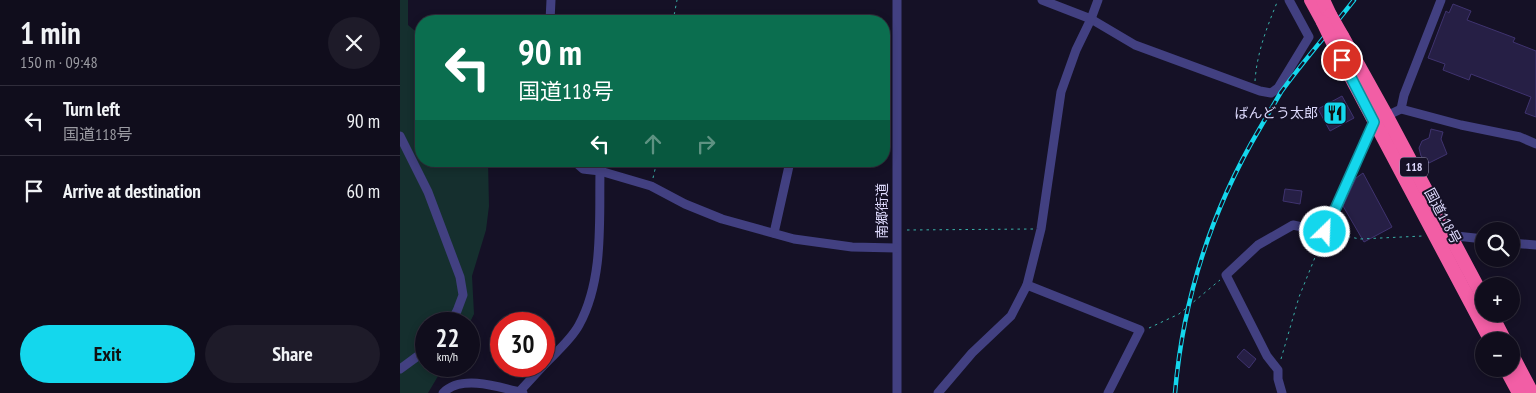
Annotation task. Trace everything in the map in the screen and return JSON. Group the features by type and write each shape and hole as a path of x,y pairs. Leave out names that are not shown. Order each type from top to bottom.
{"highway":[{"name":"国道118号","path":"1311,0 1326,19 1380,119 1450,234 1475,282"},
{"name":"国道118号","path":"1323,0 1326,19"},
{"name":"国道118号","path":"1380,119 1435,236 1486,332"},
{"path":"1520,370 1532,393"},
{"path":"1510,377 1519,393"}],"street":[{"path":"550,15 551,0"},
{"name":"南郷街道","path":"897,0 895,230 897,393"},
{"path":"1042,0 1091,19 1135,44 1255,89 1271,93 1278,88 1308,37 1289,0"},
{"path":"938,393 972,353 1011,316 1027,286 1041,229 1061,92 1076,50 1098,0"},
{"path":"1401,109 1404,96 1441,0"},
{"path":"1282,393 1278,379 1278,370 1267,356 1226,276 1258,245 1293,225 1325,232 1380,119 1401,109 1461,125 1520,137 1536,144"},
{"path":"400,136 415,166"},
{"path":"416,167 428,192 460,277 463,295 457,312"},
{"path":"580,167 651,186 685,204 722,219 794,239 852,247 896,248"},
{"path":"774,233 789,167"},
{"path":"555,353 578,327 587,307 596,272 600,225 600,171"},
{"path":"1435,236 1450,234 1475,238"},
{"path":"1520,243 1536,244"},
{"path":"1027,286 1140,330 1108,393"},
{"path":"400,369 415,358"},
{"path":"443,393 453,385 466,382 521,393 534,377"}],"path":[{"path":"674,15 677,0"},
{"path":"1255,89 1257,62 1265,32 1278,0"},
{"path":"651,186 656,167"},
{"path":"895,230 1041,229"},
{"path":"1278,370 1299,298 1325,232 1360,239 1435,236"},
{"path":"1140,330 1154,327 1179,314 1226,276"}],"green space":[{"path":"400,0 408,0 408,25 415,31 415,167 488,167 489,206 486,230 472,276 474,312 415,312 415,377 437,377 428,393 400,393"}],"building":[{"path":"1453,4 1471,11 1467,20 1515,38 1513,42 1536,51 1536,117 1525,113 1531,97 1471,74 1469,80 1443,70 1445,64 1428,58 1446,11 1449,13"},
{"path":"1342,96 1354,118 1330,131 1318,109"},
{"path":"1431,129 1443,132 1441,139 1447,154 1429,163 1421,156 1419,148 1422,141 1429,138"},
{"path":"1363,173 1392,227 1364,242 1343,206 1356,178"},
{"path":"1285,189 1302,191 1300,204 1283,201"},
{"path":"1244,349 1256,359 1249,368 1237,357"}],"railway":[{"path":"1175,393 1185,323 1193,289 1202,256 1228,190 1243,159 1281,92 1354,0"}],"place":[{"name":"ばんどう太郎","path":"1335,113"}],"route":[{"path":"1325,232 1374,122 1342,60"}]}
